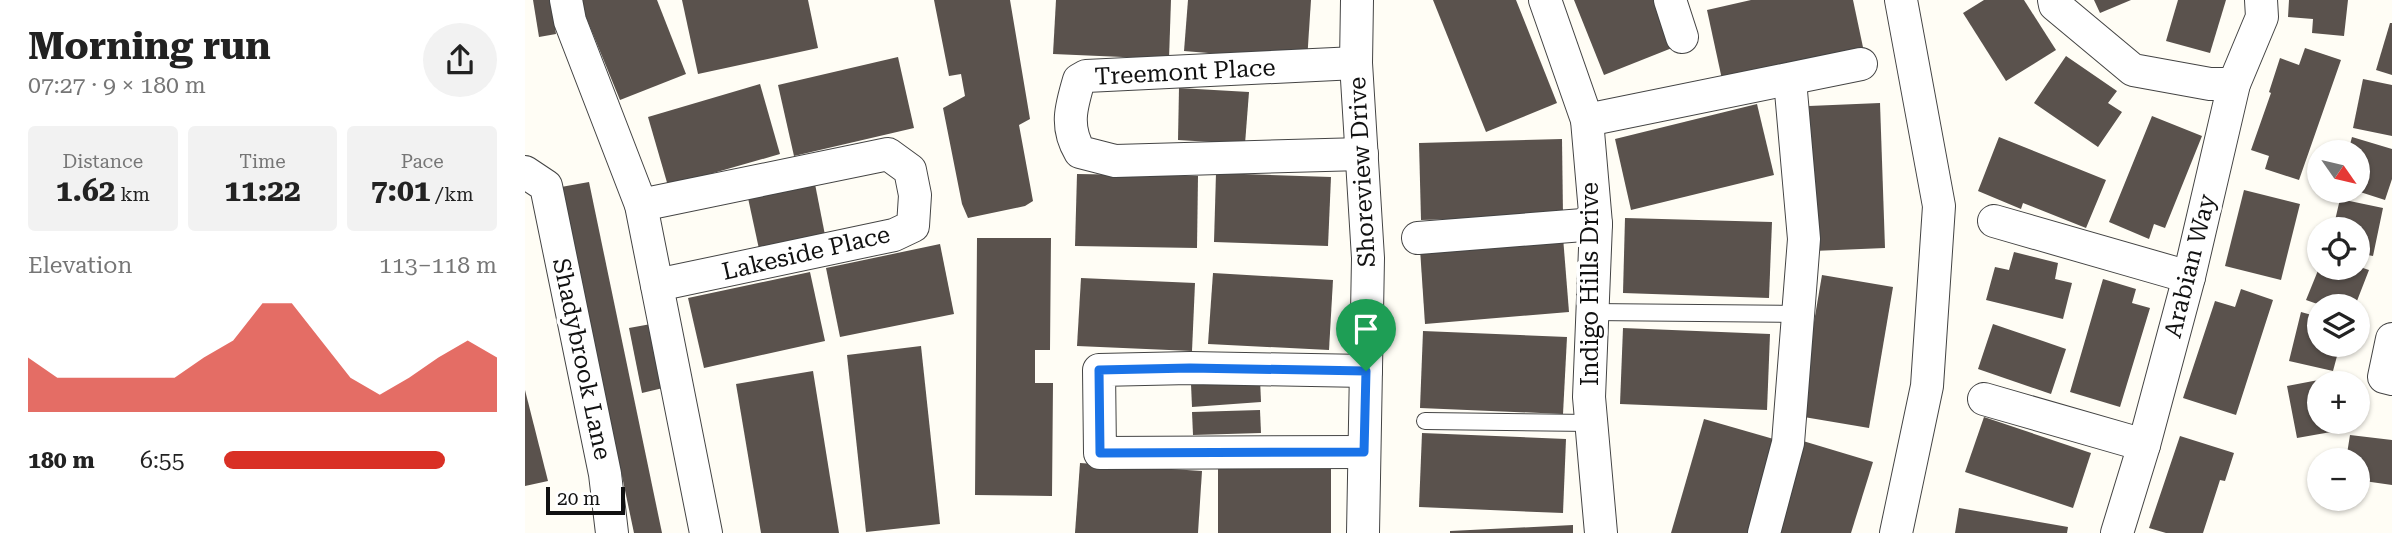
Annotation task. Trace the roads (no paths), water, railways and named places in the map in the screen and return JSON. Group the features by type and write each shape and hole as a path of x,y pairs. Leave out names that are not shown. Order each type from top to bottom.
{"street":[{"path":"566,0 570,21 641,205 706,533"},
{"name":"Shoreview Drive","path":"1357,0 1356,62 1368,258 1363,533"},
{"name":"Indigo Hills Drive","path":"1545,0 1587,120 1596,224 1590,397 1601,533"},
{"path":"1670,0 1682,37"},
{"path":"1896,533 1927,386 1939,206 1901,0"},
{"path":"2054,0 2055,5 2133,70 2210,84 2234,84"},
{"name":"Arabian Way","path":"2117,533 2144,445 2189,276 2234,84 2262,17 2261,0"},
{"name":"Treemont Place","path":"1356,62 1086,76 1079,80 1071,104 1071,138 1080,152 1115,161 1362,154"},
{"path":"1587,120 1861,64"},
{"path":"1764,533 1788,443 1804,239 1790,80"},
{"name":"Lakeside Place","path":"641,205 888,154 910,170 915,195 912,226 894,235 657,285"},
{"name":"Shadybrook Lane","path":"535,179 605,474 612,533"},
{"path":"1994,222 2189,276"},
{"path":"1418,237 1596,224"},
{"path":"2388,378 2392,339"},
{"path":"1364,452 1100,453 1099,370 1190,368 1366,371"},
{"path":"1984,398 2144,445"}],"lane":[{"path":"1593,312 1798,314"},
{"path":"1425,421 1591,423"}]}
